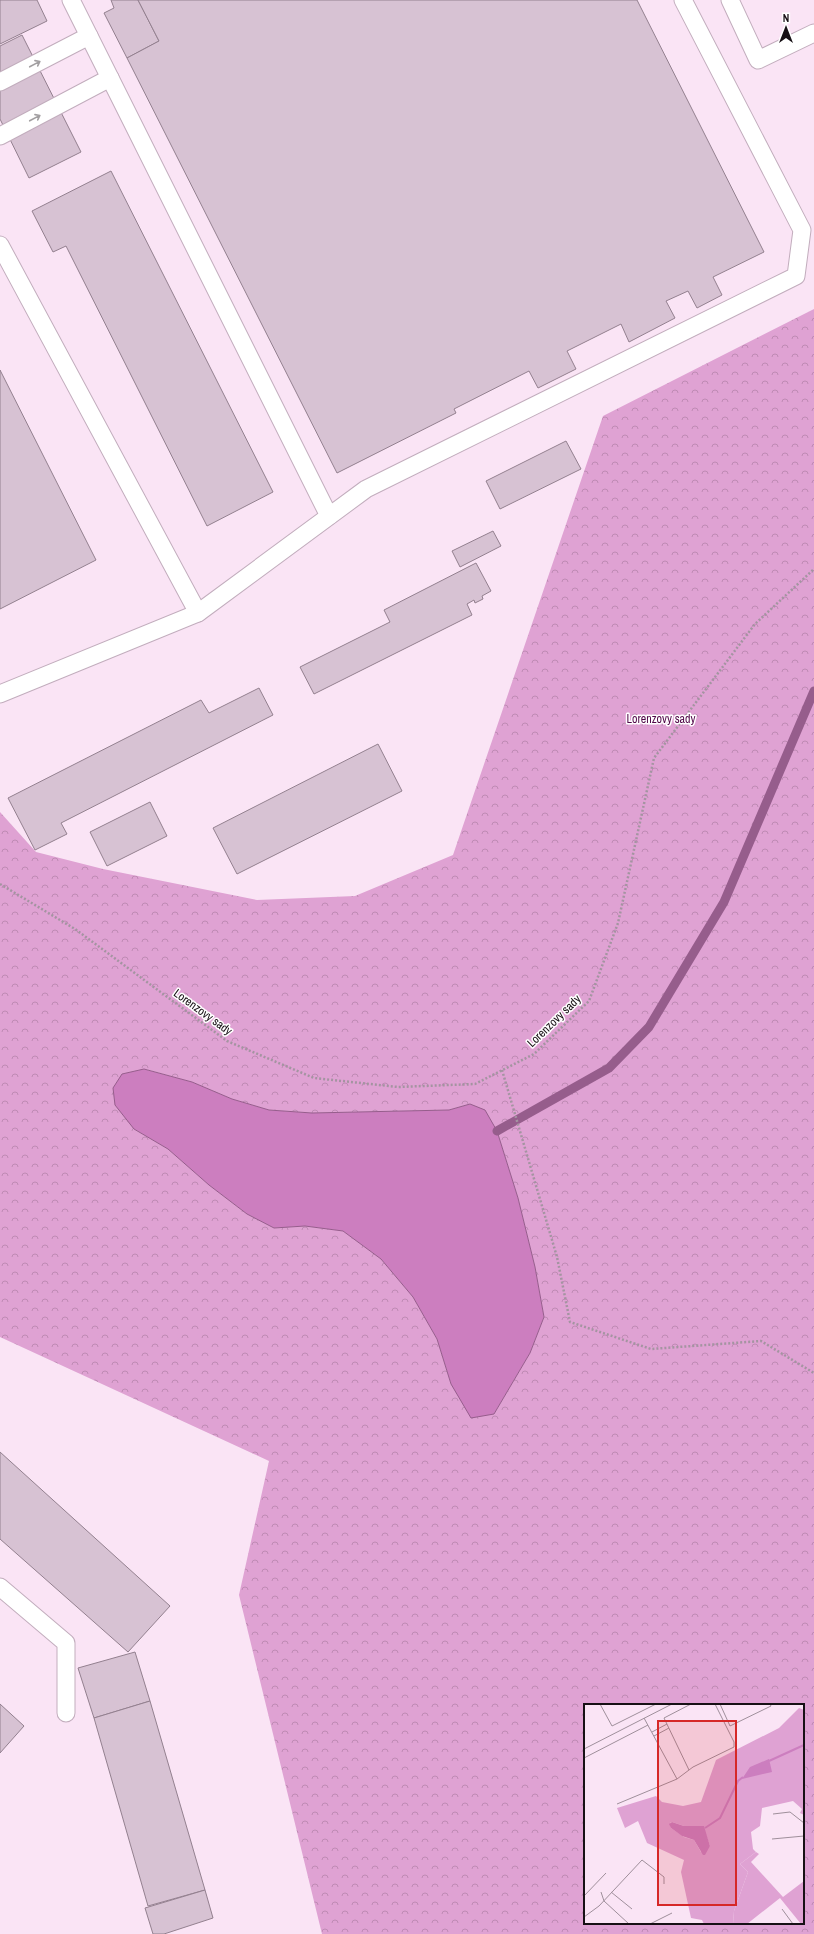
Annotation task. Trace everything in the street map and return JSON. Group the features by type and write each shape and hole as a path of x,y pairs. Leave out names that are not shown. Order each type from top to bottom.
{"lane":[{"path":"71,0 329,516"},
{"path":"0,694 198,613 366,489 796,276 802,230 683,0"},
{"path":"730,0 758,60 814,32"},
{"path":"0,82 89,36"},
{"path":"0,136 110,78"},
{"path":"0,245 198,613"},
{"path":"0,1588 66,1643 66,1713"}],"path":[{"name":"Lorenzovy sady","path":"0,884 75,929 227,1041 314,1078 398,1087 475,1084 534,1054 589,1001 618,923 654,758 755,624 814,569"},
{"path":"502,1070 557,1258 570,1322 651,1349 761,1341 814,1373"}],"green space":[{"name":"Lorenzovy sady","path":"814,309 814,1934 322,1934 239,1595 269,1461 0,1337 0,812 36,852 103,869 257,900 355,896 453,855 603,416","holes":["145,1069 192,1082 232,1099 269,1110 312,1113 449,1110 470,1104 497,1131 518,1198 535,1267 544,1317 530,1353 494,1414 451,1384 437,1339 413,1297 381,1259 343,1231 305,1226 274,1228 247,1214 209,1185 168,1149 134,1129 122,1074"]}],"shaded area":[{"path":"144,1069 192,1082 232,1099 269,1110 312,1113 449,1110 470,1104 485,1110 497,1131 518,1198 535,1267 544,1317 530,1353 494,1414 471,1418 451,1384 437,1339 413,1297 381,1259 343,1231 305,1226 274,1228 247,1214 209,1185 168,1149 134,1129 115,1105 113,1088 122,1074"}],"building":[{"path":"0,0 37,0 47,21 0,44"},
{"path":"111,0 138,0 159,41 127,58 104,13 114,8"},
{"path":"138,0 637,0 764,252 713,277 722,295 697,308 688,291 666,301 675,318 629,342 621,324 567,351 576,369 538,388 529,371 454,409 456,413 337,473 127,58 159,41"},
{"path":"22,35 81,152 29,178 0,119 0,46"},
{"path":"111,171 273,492 207,526 66,246 53,252 32,211"},
{"path":"0,370 96,560 0,609"},
{"path":"566,441 581,469 500,509 486,481"},
{"path":"493,531 501,546 460,567 452,551"},
{"path":"476,563 491,591 482,596 483,599 475,603 474,600 467,604 472,615 314,694 300,667 390,622 384,610"},
{"path":"259,688 273,715 61,823 67,834 35,850 8,798 201,700 209,713"},
{"path":"378,744 402,791 237,874 213,828"},
{"path":"150,802 167,836 107,866 90,832"},
{"path":"0,1452 170,1606 128,1652 0,1539"},
{"path":"135,1652 150,1701 94,1718 78,1668"},
{"path":"150,1701 205,1890 148,1906 94,1718"},
{"path":"0,1704 24,1726 0,1753"},
{"path":"205,1890 213,1918 164,1934 153,1934 145,1908"}],"waterway":[{"path":"497,1131 609,1068 649,1027 724,902 814,691"}]}
